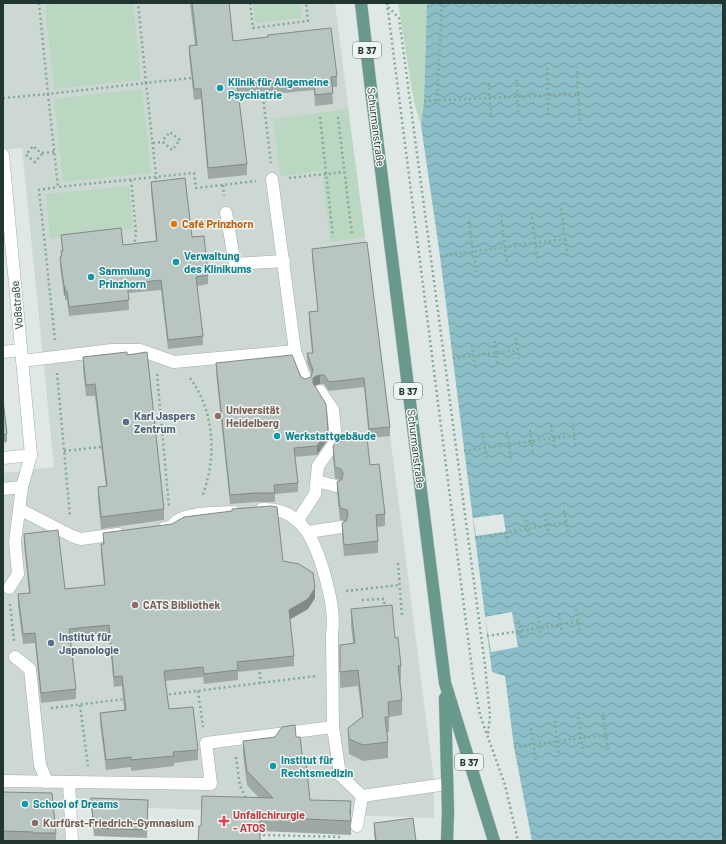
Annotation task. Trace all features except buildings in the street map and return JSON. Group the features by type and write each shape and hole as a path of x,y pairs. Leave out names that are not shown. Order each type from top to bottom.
{"main road":[{"name":"Schurmanstraße","path":"361,3 445,683 494,841"},
{"path":"445,683 447,841"}],"street":[{"name":"Voßstraße","path":"3,155 31,455"},
{"path":"272,179 295,351 306,381"},
{"path":"226,213 235,264 284,261"},
{"path":"3,352 21,355 140,350 174,362 295,351"},
{"path":"298,520 315,494 318,466 336,441 333,410 320,391"},
{"path":"3,458 31,455 22,487 15,542 18,574 9,588"},
{"path":"317,480 336,486"},
{"path":"3,489 22,487"},
{"path":"19,508 72,536 81,539 127,533"},
{"path":"149,530 171,527 179,520 196,514 270,509 284,512 298,520 308,532 320,556 330,594 334,625 332,634 333,727 340,775 362,796"},
{"path":"308,532 341,527"},
{"path":"15,657 30,669 40,765 47,782"},
{"path":"3,781 211,784 206,743 333,727"},
{"path":"69,782 72,841"},
{"path":"362,796 447,784"},
{"path":"357,826 362,796"}],"path":[{"path":"39,3 58,188 194,172 196,188 344,172"},
{"path":"138,3 158,190"},
{"path":"250,3 253,28 308,21 306,3"},
{"path":"437,101 442,3"},
{"path":"387,5 473,677 480,715 505,785 518,841"},
{"path":"387,5 399,18 485,665 485,678 490,714 488,736"},
{"path":"577,67 580,123"},
{"path":"547,68 548,118"},
{"path":"3,98 191,78"},
{"path":"517,80 518,114"},
{"path":"489,83 491,115"},
{"path":"424,101 578,94"},
{"path":"263,97 272,179"},
{"path":"320,117 333,237"},
{"path":"338,117 352,235"},
{"path":"153,143 163,142 172,150 180,140 170,132 164,140"},
{"path":"42,154 35,162 26,155 34,146 41,153 54,152"},
{"path":"131,180 136,233 133,254"},
{"path":"561,208 568,259"},
{"path":"531,212 538,262"},
{"path":"501,215 507,265"},
{"path":"469,221 476,272"},
{"path":"440,256 565,239"},
{"path":"516,338 519,359"},
{"path":"494,340 497,363"},
{"path":"472,345 475,368"},
{"path":"453,358 518,350"},
{"path":"155,356 171,527"},
{"path":"174,362 195,386 206,410 212,435 212,460 206,488 196,514"},
{"path":"573,423 576,448"},
{"path":"551,425 554,449"},
{"path":"530,430 533,453"},
{"path":"507,432 510,459"},
{"path":"464,451 575,435"},
{"path":"484,436 487,461"},
{"path":"64,451 101,447"},
{"path":"564,510 568,532"},
{"path":"545,514 549,534"},
{"path":"525,516 529,537"},
{"path":"474,538 566,522"},
{"path":"506,532 507,542"},
{"path":"398,563 402,616"},
{"path":"330,594 400,585"},
{"path":"9,588 15,657"},
{"path":"362,600 384,599 386,613"},
{"path":"576,609 580,633"},
{"path":"559,613 562,634"},
{"path":"538,616 541,638"},
{"path":"519,621 521,638"},
{"path":"487,636 578,622"},
{"path":"258,661 261,683"},
{"path":"160,695 332,674"},
{"path":"198,691 206,743"},
{"path":"34,710 130,699"},
{"path":"80,705 90,782"},
{"path":"603,713 608,751"},
{"path":"578,717 583,752"},
{"path":"555,721 559,756"},
{"path":"531,728 536,762"},
{"path":"514,746 606,735"},
{"path":"233,740 240,786 250,807"},
{"path":"260,828 264,835 357,837 357,826"}],"shaded area":[{"name":"Universität Heidelberg","path":"3,3 335,3 434,781 434,818 65,805 69,841 3,841 3,473 54,467 22,148 3,150"}],"green space":[{"path":"66,3 133,3 141,80 54,89 45,5"},
{"path":"253,3 300,3 301,18 255,23"},
{"path":"398,3 427,3 424,101 421,125 414,102"},
{"path":"142,89 151,173 63,182 54,99"},
{"path":"348,109 365,237 330,242 322,171 280,176 273,119"},
{"path":"129,186 133,229 50,238 46,194"}],"water":[{"path":"427,3 723,3 723,841 532,841 514,747 505,676 492,672 440,256 421,125 424,101"}],"pier":[{"path":"503,514 506,532 476,536 473,518"},
{"path":"512,612 518,647 491,652 485,617"}],"place":[{"name":"Klinik für Allgemeine Psychiatrie","path":"220,88"},
{"name":"Café Prinzhorn","path":"174,224"},
{"name":"Verwaltung des Klinikums","path":"176,262"},
{"name":"Sammlung Prinzhorn","path":"91,277"},
{"name":"Universität Heidelberg","path":"218,416"},
{"name":"Karl Jaspers Zentrum","path":"126,422"},
{"name":"Werkstattgebäude","path":"277,436"},
{"name":"CATS Bibliothek","path":"135,605"},
{"name":"Institut für Japanologie","path":"51,643"},
{"name":"Institut für Rechtsmedizin","path":"273,766"},
{"name":"School of Dreams","path":"25,804"},
{"name":"Unfallchirurgie - ATOS","path":"224,821"},
{"name":"Kurfürst-Friedrich-Gymnasium","path":"35,823"}]}
